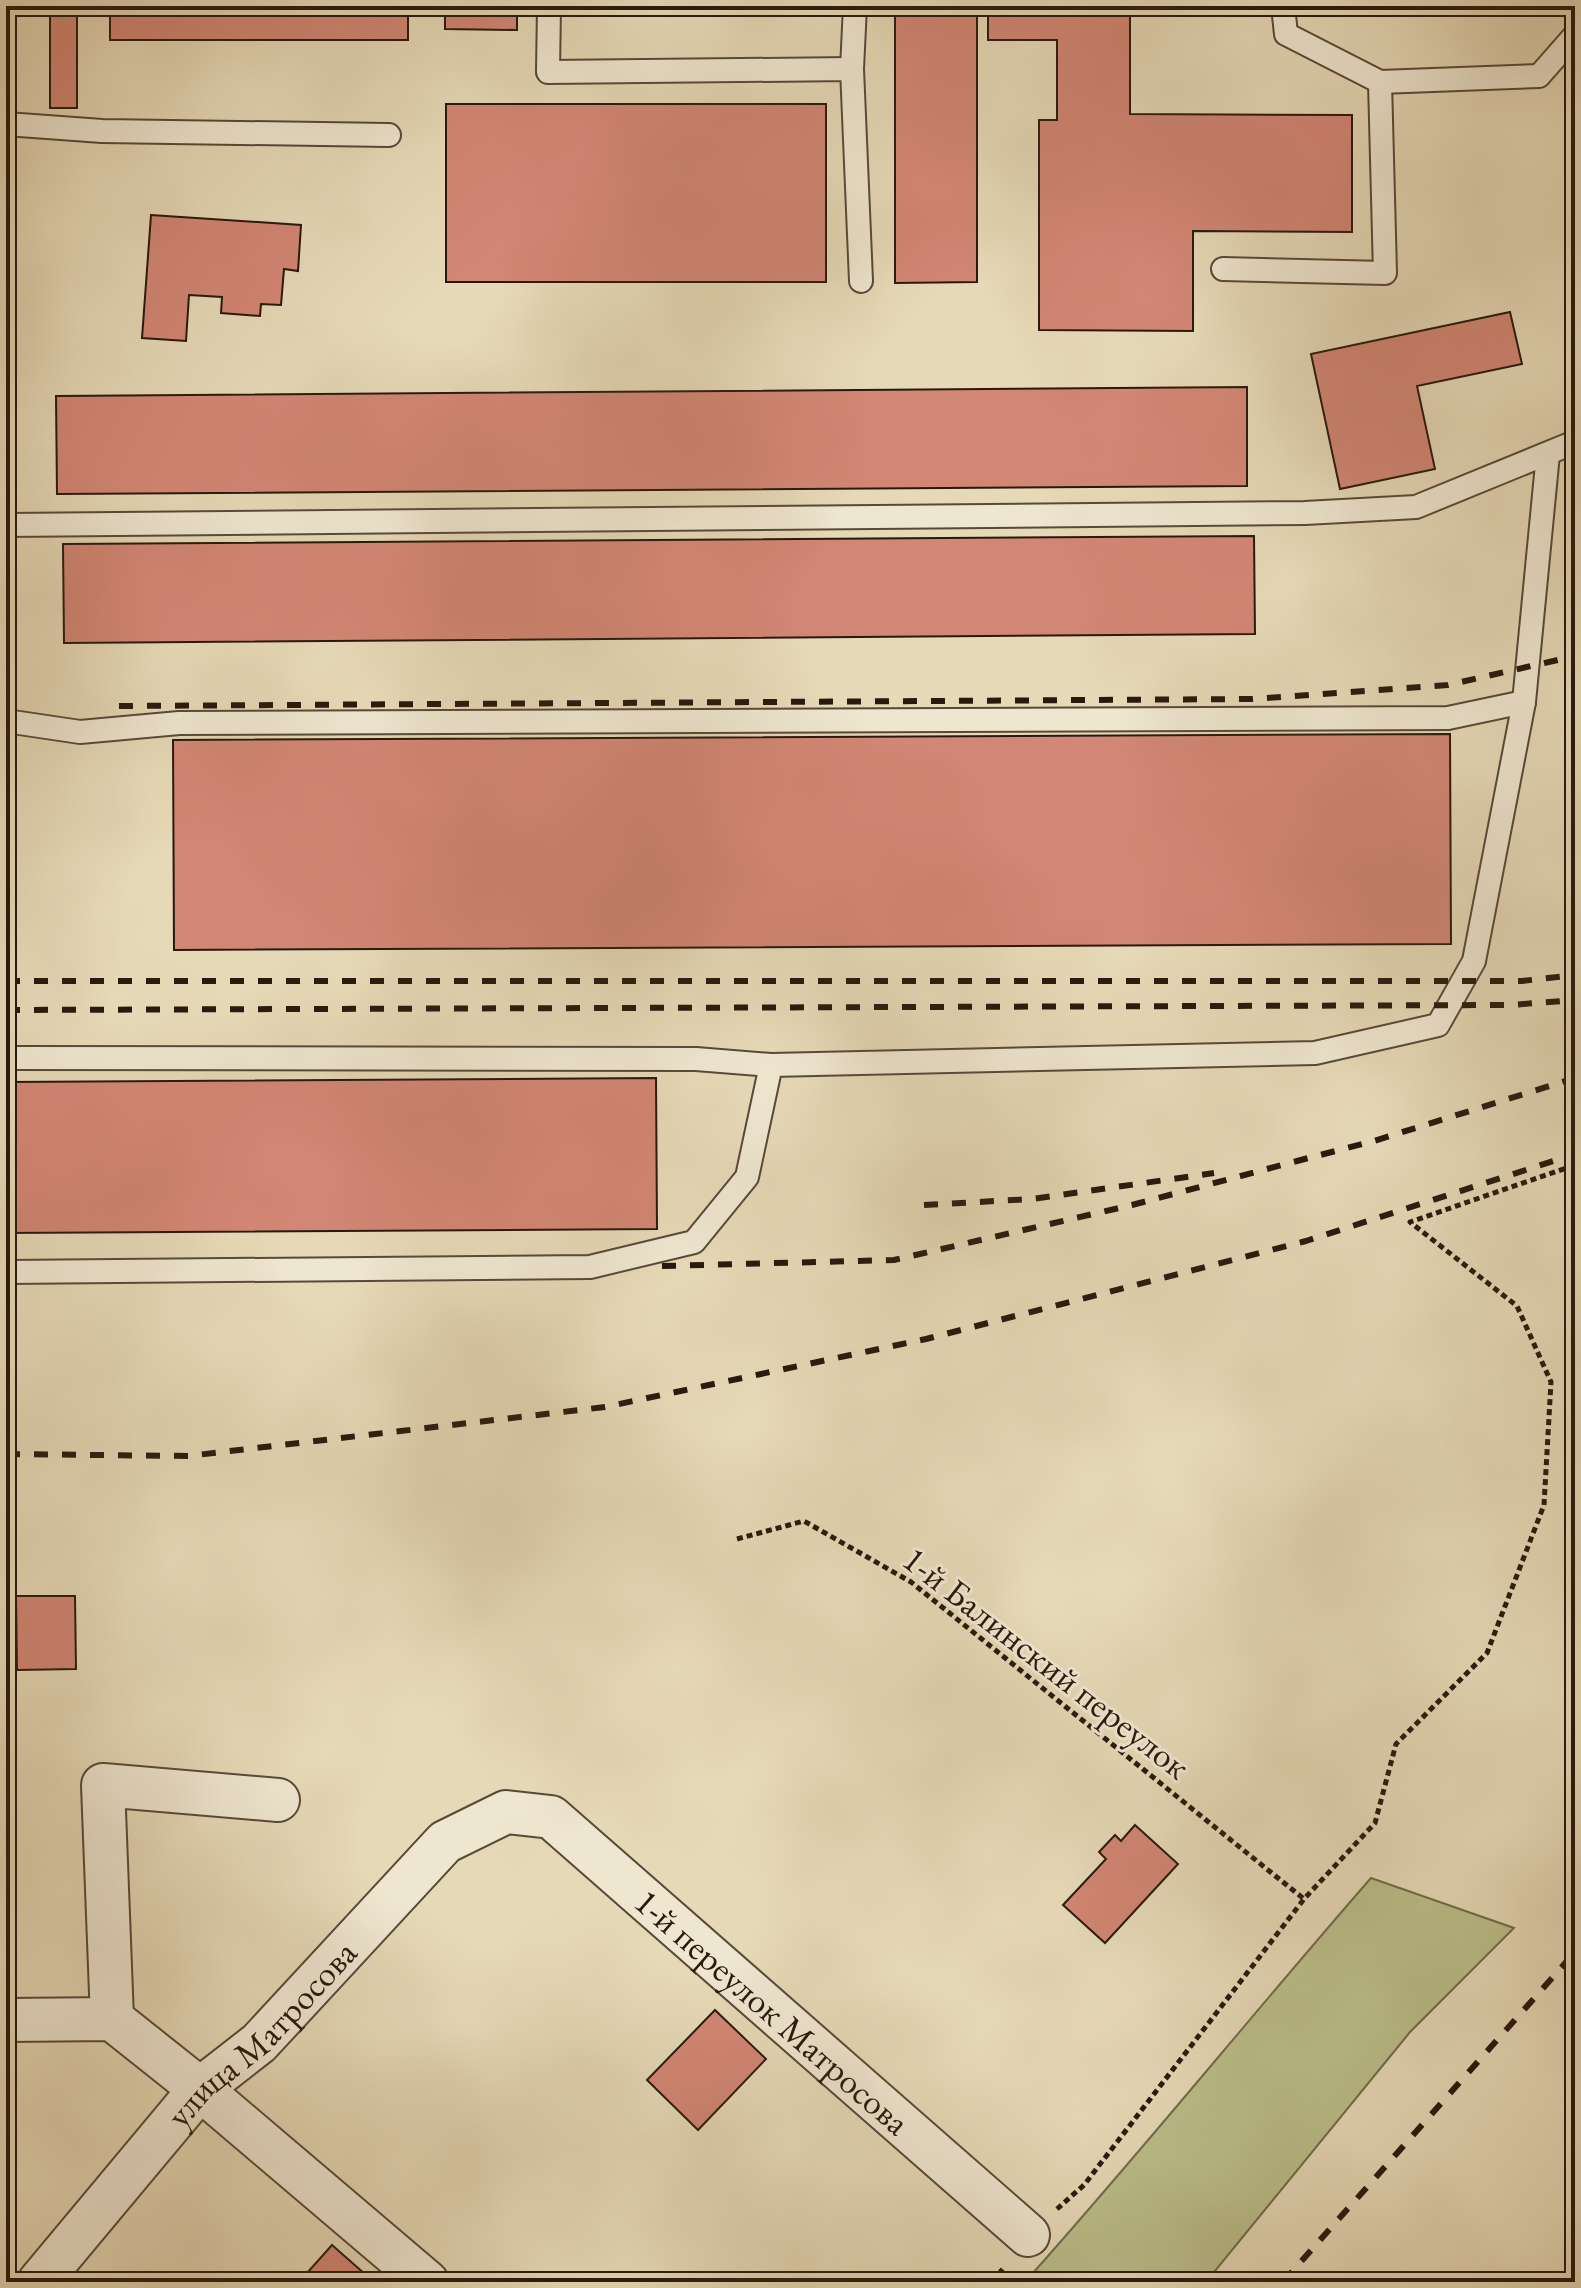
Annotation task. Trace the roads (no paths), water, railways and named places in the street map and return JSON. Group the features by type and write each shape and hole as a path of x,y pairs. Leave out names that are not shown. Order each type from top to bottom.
{"street":[{"path":"112,2019 103,1785 278,1800"},
{"name":"улица Матросова","path":"39,2282 200,2089 259,2043 445,1842 506,1812"},
{"name":"1-й переулок Матросова","path":"506,1812 551,1817 1028,2235"},
{"path":"6,2020 112,2019 200,2089 427,2282"}],"lane":[{"path":"549,6 548,72 852,69"},
{"path":"855,6 852,69 861,281"},
{"path":"1283,6 1286,34 1380,82 1539,76 1575,35"},
{"path":"1223,269 1385,273 1380,82"},
{"path":"6,124 102,131 389,135"},
{"path":"6,525 1305,513 1416,507 1575,442"},
{"path":"6,1058 696,1059 771,1065 1315,1053 1438,1025 1474,961 1524,702 1548,454"},
{"path":"6,721 80,732 179,723 1448,718 1524,702"},
{"path":"6,1272 590,1267 694,1242 747,1177 771,1065"}],"railway":[{"path":"119,706 1252,699 1448,685 1575,656"},
{"path":"6,981 1522,981 1575,975"},
{"path":"6,1010 1510,1005 1575,1000"},
{"path":"662,1266 894,1260 1132,1205 1374,1141 1575,1078"},
{"path":"6,1454 188,1456 605,1407 926,1339 1306,1241 1575,1154"},
{"path":"924,1205 1032,1199 1214,1173"},
{"path":"1283,2282 1575,1952"}]}
